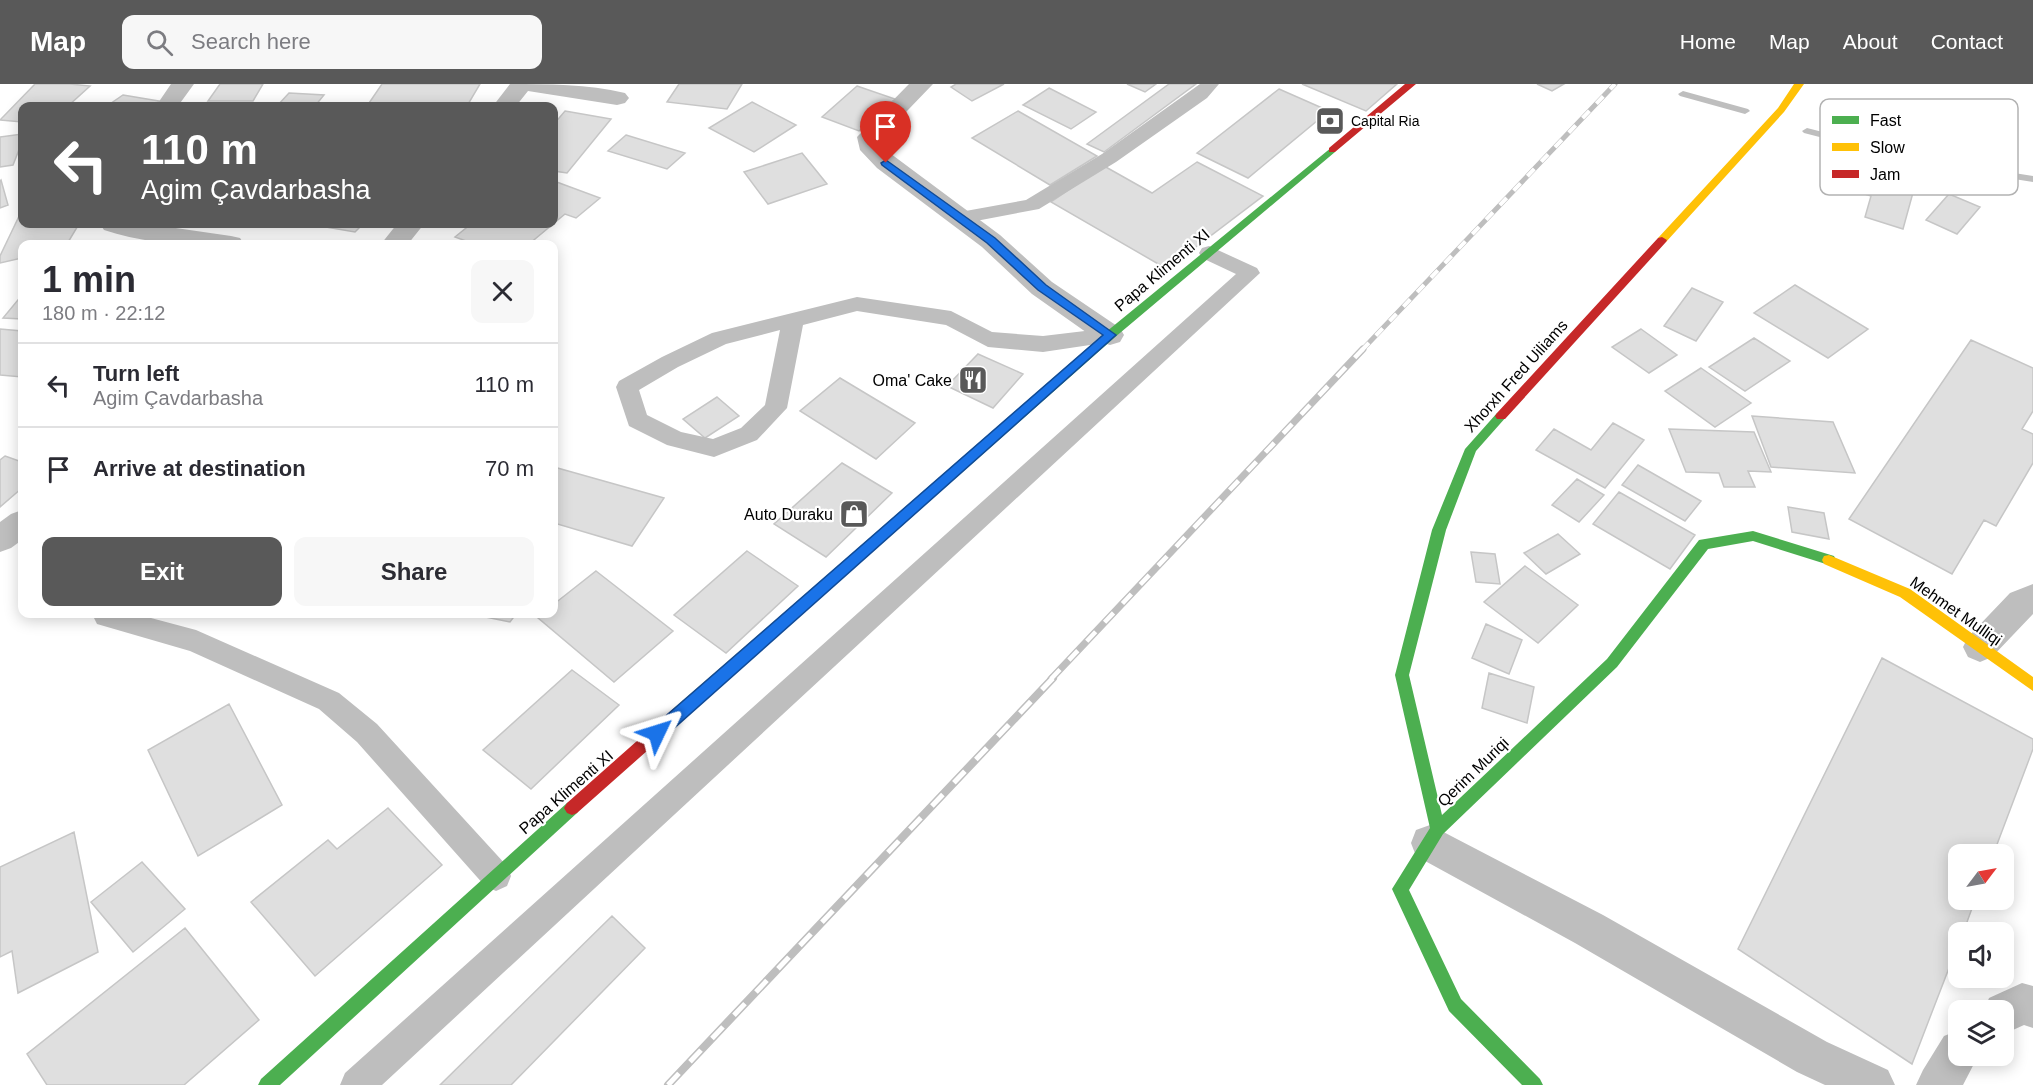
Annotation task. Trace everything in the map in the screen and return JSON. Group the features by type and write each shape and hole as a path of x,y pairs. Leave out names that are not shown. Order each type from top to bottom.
{"street":[{"path":"170,102 183,84"},
{"path":"508,102 525,84 617,98"},
{"path":"922,84 869,137 872,150 886,163 991,240 1042,288 1110,335"},
{"name":"Papa Klimenti XI","path":"267,1085 496,876 1110,335 1411,84"},
{"name":"Xhorxh Fred Uiliams","path":"1434,836 1402,675 1439,530 1471,449 1781,110 1799,84"},
{"path":"126,228 204,240"},
{"path":"397,240 408,228"},
{"path":"0,539 18,526"},
{"name":"Qerim Muriqi","path":"1534,1085 1455,1005 1400,889 1434,836 1612,663 1704,544 1753,536"},
{"name":"Mehmet Mulliqi","path":"1753,536 1822,557 1905,593 2033,685"},
{"path":"1980,647 2022,603 2033,598"},
{"path":"1434,836 1589,929 1812,1057 1873,1085"},
{"path":"2014,1008 2022,1004 2033,1007"},
{"path":"1938,1085 1950,1066"}],"lane":[{"path":"960,218 1032,205 1118,152 1201,94 1210,84"},
{"path":"357,1085 1250,273 1209,253"},
{"path":"793,320 776,408 749,434 714,448 675,439 637,420 627,387 670,362 720,338 857,304 951,318 988,339 1043,344 1110,335"},
{"path":"114,618 196,640 329,701 367,734 496,876"}],"building":[{"path":"35,84 90,86 72,102 18,102 18,122 0,120"},
{"path":"220,84 263,84 253,101 208,101"},
{"path":"382,84 480,84 469,102 370,102"},
{"path":"679,84 742,84 727,109 667,102"},
{"path":"956,84 1004,84 972,101 951,87"},
{"path":"1127,84 1156,84 1145,92"},
{"path":"1169,84 1196,84 1104,152 1087,144"},
{"path":"1302,84 1397,84 1366,111"},
{"path":"1537,84 1564,84 1552,91"},
{"path":"857,86 895,99 859,131 822,117"},
{"path":"1049,88 1096,112 1071,129 1023,105"},
{"path":"1279,89 1329,111 1248,178 1197,153"},
{"path":"289,93 324,95 318,102 281,102"},
{"path":"123,95 159,101 158,102 113,102"},
{"path":"752,102 796,125 754,152 709,128"},
{"path":"565,111 611,119 567,173 558,172 558,119"},
{"path":"1018,111 1097,156 1050,185 972,138"},
{"path":"18,135 18,152 13,165 0,167 0,137"},
{"path":"626,135 685,153 667,169 608,151"},
{"path":"802,153 827,184 768,204 744,172"},
{"path":"1197,162 1263,196 1167,269 1051,202 1104,166 1152,193"},
{"path":"0,181 8,205 0,208"},
{"path":"558,182 600,198 576,218 565,214 558,220"},
{"path":"1868,195 1912,195 1903,229 1865,217 1871,196"},
{"path":"1948,195 1980,207 1957,234 1926,220"},
{"path":"18,218 18,228 77,228 69,240 18,240 18,259 0,263 0,256"},
{"path":"332,228 359,228 355,232"},
{"path":"466,228 548,228 534,240 463,240 455,237"},
{"path":"1795,285 1868,329 1828,358 1754,313"},
{"path":"1692,288 1723,302 1696,341 1664,326"},
{"path":"18,300 18,319 3,318"},
{"path":"0,329 18,331 18,377 0,375"},
{"path":"1641,329 1677,355 1649,373 1612,347"},
{"path":"1754,338 1790,361 1745,391 1709,367"},
{"path":"1971,340 2033,368 2033,411 2022,429 2033,434 2033,463 1996,526 1984,520 1952,574 1849,519"},
{"path":"978,354 1023,374 993,408 947,386"},
{"path":"1701,368 1751,403 1715,427 1665,391"},
{"path":"840,378 915,423 876,459 800,411"},
{"path":"717,397 739,416 705,438 683,419"},
{"path":"1752,416 1833,422 1855,473 1771,467"},
{"path":"1613,423 1644,440 1605,488 1536,450 1554,429 1591,450"},
{"path":"1669,429 1754,432 1771,472 1748,471 1755,487 1724,487 1719,473 1686,472"},
{"path":"5,456 18,461 18,491 0,507 0,460"},
{"path":"842,463 892,493 826,557 774,524"},
{"path":"1638,465 1701,501 1685,521 1622,485"},
{"path":"558,468 664,498 632,546 558,524"},
{"path":"1577,479 1604,495 1579,522 1552,505"},
{"path":"1619,492 1695,535 1670,569 1593,524"},
{"path":"1788,507 1824,513 1829,539 1792,532"},
{"path":"1558,534 1580,554 1546,574 1524,553"},
{"path":"747,551 798,586 726,653 674,615"},
{"path":"1471,552 1495,554 1500,584 1476,582"},
{"path":"1525,566 1578,605 1538,643 1484,602"},
{"path":"596,571 673,631 614,682 538,618 558,618 558,601"},
{"path":"490,618 513,618 510,622"},
{"path":"1486,624 1522,640 1509,674 1472,658"},
{"path":"1882,658 2033,739 2033,749 1997,844 1948,844 1948,910 1971,910 1967,922 1948,922 1948,971 1912,1064 1738,949"},
{"path":"572,670 619,705 531,789 483,750"},
{"path":"1489,673 1534,687 1527,723 1482,708"},
{"path":"229,704 282,805 198,856 148,750"},
{"path":"388,808 442,865 315,976 251,902 328,840 337,849"},
{"path":"74,832 98,952 18,993 12,951 0,957 0,867"},
{"path":"142,862 185,909 133,952 91,902"},
{"path":"612,916 645,948 511,1085 440,1085"},
{"path":"185,928 259,1020 184,1085 47,1085 27,1054"}],"waterway":[{"path":"1683,94 1745,111"},
{"path":"1807,131 1820,134"},
{"path":"2018,177 2033,179"}],"railway":[{"path":"1362,350 1615,84"},
{"path":"1051,679 1363,349"},
{"path":"668,1085 1053,678"}],"traffic: fast":[{"path":"814,595 1110,335 1332,150"},
{"path":"1438,829 1402,675 1439,530 1471,449 1501,416"},
{"path":"1534,1085 1455,1005 1400,889 1438,829 1612,663 1704,544 1753,536 1829,560"},
{"path":"267,1085 572,808"}],"traffic: slow":[{"path":"1662,240 1781,110 1799,84"},
{"path":"1829,560 1905,593 2033,685"},
{"path":"678,714 814,595"}],"traffic: jam":[{"path":"1332,150 1411,84"},
{"path":"1501,416 1662,240"},
{"path":"572,808 678,714"}],"place":[{"name":"Capital Ria","path":"1330,121"},
{"name":"Oma' Cake","path":"973,380"},
{"name":"Auto Duraku","path":"854,514"}],"route":[{"path":"657,733 1110,335 1042,288 991,240 886,163"}]}
